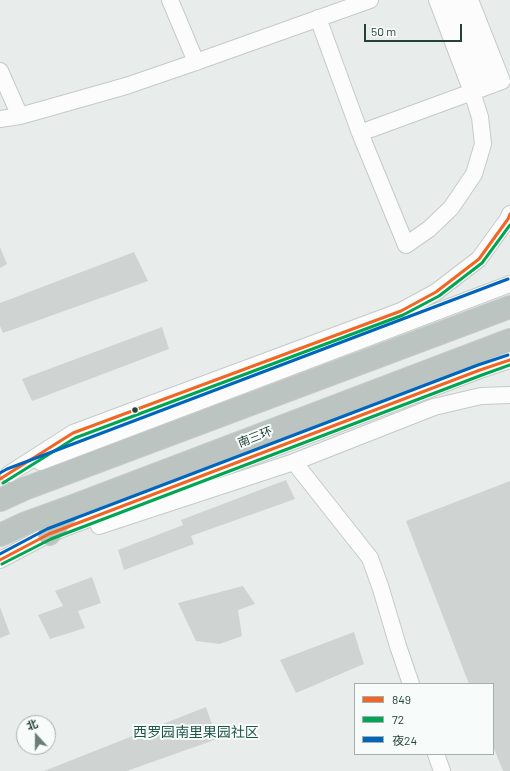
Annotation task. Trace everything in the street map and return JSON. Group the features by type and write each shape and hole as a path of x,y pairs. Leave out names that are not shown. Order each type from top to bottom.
{"highway":[{"path":"0,500 24,489 510,307"},
{"name":"南三环","path":"0,535 26,523 510,340"},
{"path":"3,482 24,489"},
{"path":"50,534 73,506"}],"street":[{"path":"170,0 196,62"},
{"path":"0,119 20,116 126,86 370,0"},
{"path":"318,18 360,133 406,245 430,228 451,208 474,174 483,144 480,117 437,0"},
{"path":"453,0 487,86"},
{"path":"360,133 502,81 470,0"},
{"path":"0,72 20,116"},
{"path":"3,482 73,433 401,311 436,292 479,259 510,214"},
{"path":"3,482 510,284"},
{"path":"0,561 50,534 480,370 510,360"},
{"path":"0,561 46,543 294,462 434,407 481,396 510,396"},
{"path":"294,462 370,558 411,683"},
{"path":"436,755 442,771"}],"building":[{"path":"0,247 7,264 0,268"},
{"path":"134,252 148,281 3,333 0,326 0,303"},
{"path":"162,327 169,349 32,401 22,379"},
{"path":"286,480 295,499 191,536 194,544 124,570 118,550 183,525 181,520"},
{"path":"510,481 510,771 503,771 494,748 494,683 469,683 406,521"},
{"path":"92,577 101,603 78,611 85,628 50,639 38,615 63,606 55,591"},
{"path":"243,586 255,604 238,610 242,636 220,644 196,641 178,603"},
{"path":"0,607 10,634 0,638"},
{"path":"354,632 364,664 296,693 280,660"},
{"path":"206,707 217,739 127,771 44,771"}],"transit line":[{"name":"849","path":"0,479 73,433 401,311 436,292 479,259 510,214"},
{"name":"72","path":"3,483 75,438 403,315 439,296 482,263 510,225"},
{"name":"夜24","path":"0,473 7,469 508,279"},
{"name":"夜24","path":"0,554 47,529 478,365 508,355"},
{"name":"849","path":"0,560 49,534 480,370 510,360"},
{"name":"72","path":"2,564 51,539 510,365"}],"district":[{"name":"西罗园南里果园社区","path":"196,732"}]}
